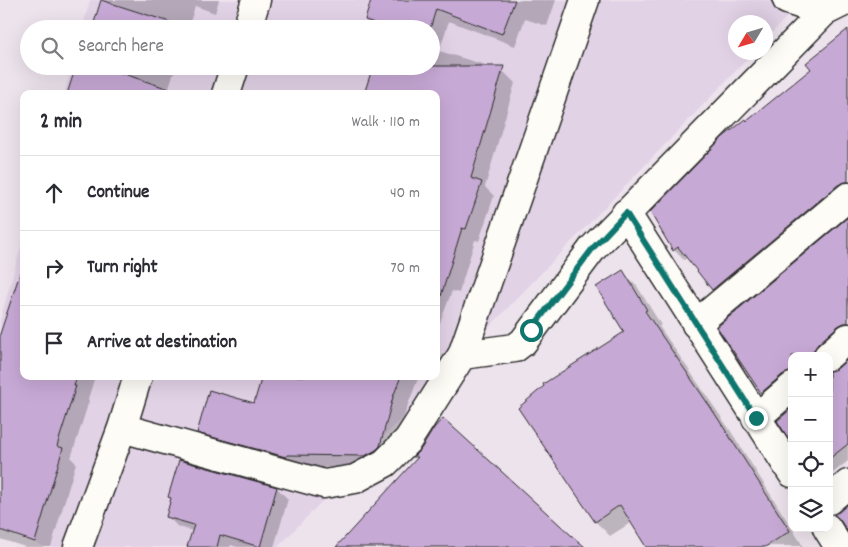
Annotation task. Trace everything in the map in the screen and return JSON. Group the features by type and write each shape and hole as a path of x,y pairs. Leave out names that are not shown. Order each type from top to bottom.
{"street":[{"path":"249,20 256,0"},
{"path":"122,428 324,484 355,479 384,463 408,440 462,355 584,0"},
{"path":"787,0 836,6"},
{"path":"462,355 515,348 523,342 593,248 626,213 836,6"},
{"path":"227,90 232,75"},
{"path":"696,324 848,197"},
{"path":"626,213 788,467"},
{"path":"832,352 848,338"},
{"path":"78,547 122,428 137,380"},
{"path":"756,418 788,390"},
{"path":"833,497 848,484"},
{"path":"830,532 839,547"}],"shaded area":[{"path":"90,0 803,0 773,32 773,15 728,15 728,60 746,60 440,379 440,90 65,90 69,75 440,75 440,20 84,20"},
{"path":"20,250 20,380 439,380 278,547 45,547 0,527 0,320"}],"building":[{"path":"101,0 163,20 95,20"},
{"path":"371,0 515,0 502,34 436,9 433,20 365,20"},
{"path":"848,29 848,182 838,185 712,290 678,247 673,251 650,212 723,137 746,119 747,121 811,69 806,63"},
{"path":"440,66 504,66 471,178 482,182 466,229 462,228 441,296 440,90 365,90 370,75 440,75"},
{"path":"73,75 127,75 172,90 68,90"},
{"path":"848,217 848,323 838,326 818,344 813,352 788,352 788,372 782,375 761,393 717,327"},
{"path":"623,270 647,310 645,311 715,414 788,528 788,532 765,547 646,547 620,505 595,522 518,408 544,386 543,384 624,332 596,287"},
{"path":"20,273 20,380 76,380 74,386 76,386 57,446 63,448 35,542 0,530 0,334"},
{"path":"848,359 848,444 833,456 833,370 838,368"},
{"path":"261,380 399,380 380,446 365,456 287,455 286,457 197,433 209,390 254,403"},
{"path":"788,411 788,438 777,421"},
{"path":"443,418 585,547 336,547 418,457 413,457"},
{"path":"179,460 277,487 260,547 220,535 217,547 187,547 194,525 166,517 171,498 168,497"},
{"path":"848,504 848,532 834,514"}],"route":[{"path":"531,330 593,248 626,213 756,418"}]}
